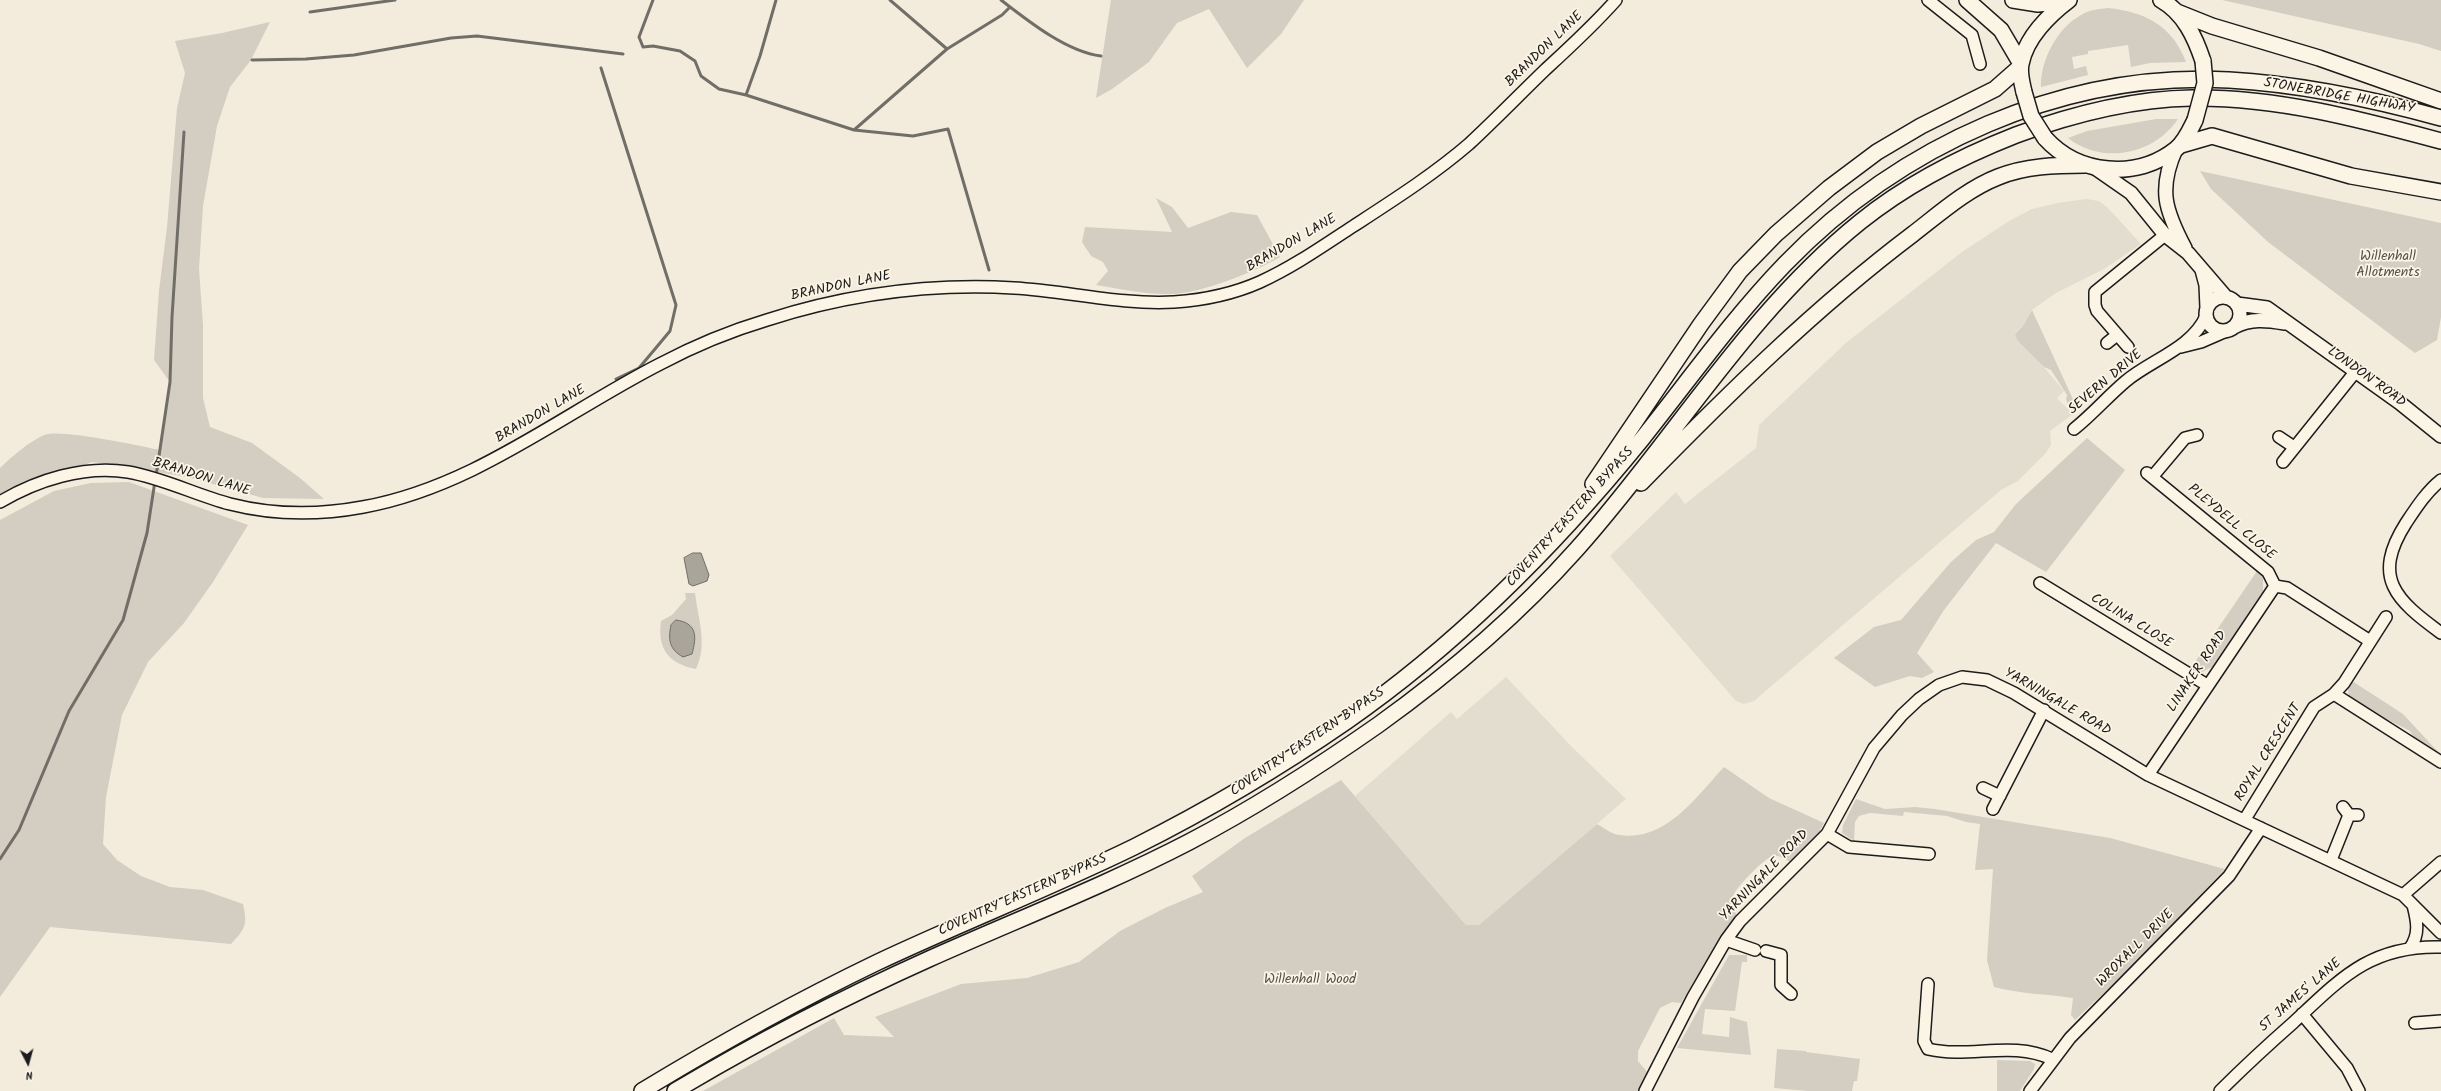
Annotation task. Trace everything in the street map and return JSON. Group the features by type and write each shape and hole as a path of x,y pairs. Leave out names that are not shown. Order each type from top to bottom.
{"highway":[{"path":"1967,0 2001,30 2020,66 2024,92 2031,116 2051,145 2090,167"},
{"path":"2013,0 2038,4 2069,0"},
{"path":"1558,536 1701,324 1740,271 1776,234 1829,188 1877,152 1921,126 1995,89 2020,66 2037,31 2052,14 2069,0"},
{"path":"2168,4 2191,32 2203,61 2205,83 2195,120 2178,147"},
{"path":"2168,4 2212,26 2319,58 2441,101"},
{"name":"STONEBRIDGE HIGHWAY","path":"2094,90 2136,83 2174,80 2225,80 2279,84 2403,108 2441,118"},
{"name":"COVENTRY EASTERN BYPASS","path":"642,1091 792,1005 936,935 1032,895 1136,846 1236,793 1350,719 1437,652 1531,566 1640,441 1752,300 1817,232 1893,174 1939,146 2003,117 2058,99 2094,90"},
{"name":"STONEBRIDGE HIGHWAY","path":"2098,109 2190,98 2243,100 2310,108 2441,141"},
{"name":"COVENTRY EASTERN BYPASS","path":"675,1091 721,1064 848,996 1108,882 1193,840 1282,788 1379,724 1465,657 1528,600 1578,548 1750,335 1807,270 1860,222 1911,186 1974,152 2057,120 2098,109"},
{"path":"1578,548 1712,410 1775,351 1857,279 1946,209 1998,177 2041,167 2135,168 2160,159 2178,147 2212,136 2351,176 2441,192"}],"main road":[{"path":"2178,147 2166,177 2165,195 2172,222 2188,253"},
{"path":"2090,167 2131,193 2165,235 2188,253 2202,268 2225,296 2238,304 2240,316 2229,330 2212,327 2206,312 2206,284 2202,268"},
{"path":"2206,312 2213,300 2225,296"},
{"name":"LONDON ROAD","path":"2238,304 2266,308 2356,371 2441,436"},
{"name":"LONDON ROAD","path":"2229,330 2244,322 2256,320 2288,324"}],"street":[{"name":"BRANDON LANE","path":"0,502 18,491 57,477 93,471 112,471 125,472 153,478 230,504 258,510 324,513 367,506 414,494 450,480 496,459 665,361 748,326 812,305 907,289 956,286 1016,288 1161,302 1199,300 1229,293 1261,282 1300,260 1438,169 1468,144 1616,0"},
{"path":"1928,0 1972,35 1979,60 1968,61"},
{"path":"2128,346 2098,311 2095,305 2095,292 2165,235"},
{"name":"SEVERN DRIVE","path":"2074,429 2126,381 2151,363 2177,348 2196,333 2206,312"},
{"name":"SEVERN DRIVE","path":"2177,348 2201,342 2229,330"},
{"path":"2107,343 2117,335"},
{"path":"2283,462 2356,371"},
{"name":"PLEYDELL CLOSE","path":"2198,435 2185,438 2150,474 2268,572 2275,586"},
{"path":"2279,437 2294,447"},
{"path":"2441,480 2434,486 2396,539 2389,560 2391,579 2401,599 2410,610 2441,633"},
{"name":"COLINA CLOSE","path":"2040,583 2207,685"},
{"path":"2275,586 2287,588 2370,641"},
{"name":"LINAKER ROAD","path":"2148,775 2207,685 2275,586"},
{"name":"ROYAL CRESCENT","path":"2245,820 2314,707 2334,694 2344,683 2386,616"},
{"name":"YARNINGALE ROAD","path":"1645,1091 1690,1002 1726,940 1751,909 1826,834 1874,748 1907,710 1939,685 1962,677 1975,676 2014,693 2148,775 2403,895 2441,933"},
{"path":"2334,694 2441,762"},
{"path":"1993,809 2044,710"},
{"path":"1984,788 2000,796"},
{"path":"2331,860 2350,813"},
{"name":"WROXALL DRIVE","path":"2030,1091 2052,1059 2070,1038 2229,876 2261,828"},
{"path":"1826,834 1849,848 1928,854"},
{"path":"2403,895 2441,862"},
{"path":"2410,948 2416,940 2418,928 2413,904"},
{"path":"1726,940 1781,955 1781,985 1790,994"},
{"name":"ST JAMES' LANE","path":"2225,1089 2302,1014 2356,967 2374,958 2410,948 2441,947"},
{"path":"1928,984 1924,1041 1928,1049 1955,1052 2016,1050 2036,1052 2052,1059"},
{"path":"2302,1014 2347,1068 2359,1091"},
{"path":"2415,1023 2441,1021"}],"shaded area":[{"path":"2086,199 2099,201 2108,208 2141,244 2104,269 2056,293 2032,310 2023,326 2015,333 2017,340 2027,347 2064,391 2057,398 2073,414 2050,431 2051,445 2045,454 2018,481 2001,490 1754,701 1744,704 1736,701 1610,556 1676,492 1685,504 1756,448 1759,425 1847,342 1962,252 2009,221 2032,209"},
{"path":"693,553 701,553 709,575 707,581 693,586 689,584 684,558"},
{"path":"676,620 692,627 695,636 692,654 683,657 675,651 670,640 671,625"},
{"path":"1506,677 1572,747 1626,799 1479,925 1466,925 1355,796 1451,712 1457,719"}],"green space":[{"path":"1111,0 1304,0 1281,34 1247,68 1209,9 1177,23 1149,62 1112,89 1096,98"},
{"path":"2222,0 2441,0 2441,51 2419,44"},
{"path":"2108,8 2134,13 2156,23 2173,39 2186,62 2150,63 2131,67 2128,45 2088,51 2088,54 2072,57 2074,69 2086,66 2088,75 2041,87 2041,77 2047,56 2064,28 2084,13"},
{"path":"270,22 251,60 230,87 217,126 203,206 199,269 203,325 203,398 210,427 252,443 300,478 324,499 263,498 188,477 93,462 26,482 0,496 0,468 32,441 44,435 52,433 82,436 160,450 170,382 154,360 159,291 167,227 177,108 185,73 175,41 222,33"},
{"path":"2156,119 2178,119 2168,131 2155,141 2142,148 2127,152 2111,153 2096,151 2082,146 2068,138 2087,131"},
{"name":"Willenhall Allotments","path":"2200,171 2441,223 2441,317 2437,340 2415,353 2268,242 2211,189"},
{"path":"1156,198 1172,207 1188,228 1231,212 1257,215 1280,257 1257,269 1228,281 1185,293 1154,294 1096,285 1108,271 1103,262 1091,256 1082,242 1085,227 1172,232"},
{"path":"2032,310 2077,408 2074,410 2070,408 2066,400 2067,395 2051,370 2044,367 2017,340 2015,334 2023,326"},
{"path":"2087,438 2125,470 2046,572 1996,543 1944,610 1917,653 1934,672 1922,678 1910,676 1875,687 1834,658 1874,627 1901,620 1951,562 1976,540 1994,532 2016,504"},
{"path":"129,482 248,525 213,582 184,623 148,662 122,715 106,797 103,844 117,860 141,876 170,887 203,890 243,904 245,917 244,926 231,944 50,927 0,997 0,520 54,491 91,483"},
{"path":"2257,571 2263,576 2263,591 2212,667 2202,672 2195,671 2191,668"},
{"path":"685,593 695,593 700,622 702,641 700,660 696,669 687,667 672,659 667,654 661,640 661,621 672,615 686,599"},
{"path":"2352,681 2403,714 2441,755 2415,739 2410,731 2349,698 2348,689"},
{"name":"Willenhall Wood","path":"1724,767 1769,798 1824,823 1817,836 1790,862 1777,856 1769,858 1756,868 1738,889 1732,899 1732,906 1737,917 1721,937 1681,1003 1672,1002 1660,1008 1638,1051 1638,1061 1648,1073 1639,1091 703,1091 834,1018 844,1035 894,1037 875,1017 961,984 1027,978 1079,962 1120,931 1165,908 1203,892 1192,876 1245,838 1341,780 1466,925 1479,925 1597,824 1619,835 1636,835 1651,832 1679,815 1691,804"},
{"path":"1856,799 1885,809 1915,807 1935,809 2110,838 2225,869 2125,973 2075,1020 2071,1015 2073,998 2024,993 1994,987 1987,960 1993,869 1975,870 1980,824 1966,822 1947,816 1904,812 1903,816 1870,813 1859,816 1855,822 1854,841 1842,833 1843,825"},
{"path":"1729,955 1747,955 1747,962 1742,962 1735,1011 1705,1009 1702,1034 1729,1037 1730,1017 1747,1022 1751,1055 1677,1048"},
{"path":"1777,1049 1806,1051 1860,1059 1857,1081 1854,1081 1852,1091 1808,1091 1774,1088"},
{"path":"1997,1060 2030,1061 2035,1064 2034,1069 2020,1091 1997,1091"}],"waterway":[{"path":"310,12 395,0"},
{"path":"653,0 639,37 643,47 653,46 680,51 695,61 701,76 719,89 746,95 854,130 913,136 948,129 989,270"},
{"path":"746,95 760,56 776,0"},
{"path":"890,0 947,49"},
{"path":"1001,0 1036,26 1062,42 1075,49 1101,56"},
{"path":"854,130 947,49 1002,15 1010,7"},
{"path":"252,60 306,59 354,55 451,38 477,36 623,54"},
{"path":"601,68 676,305 670,331 639,368 616,379"},
{"path":"156,476 170,382 172,317 184,132"},
{"path":"0,859 19,830 69,711 123,620 147,533 155,481"}]}
